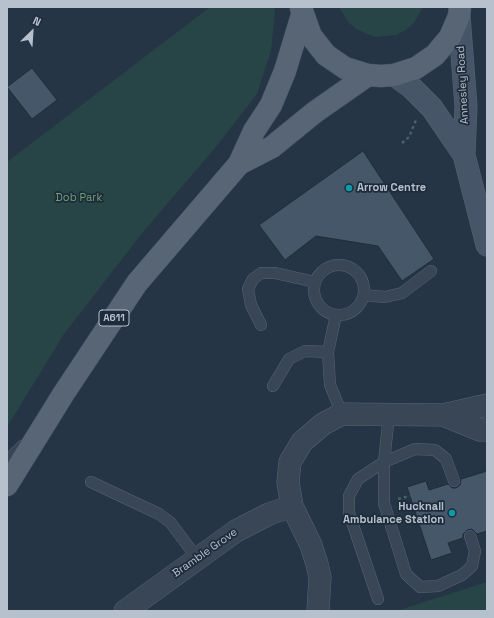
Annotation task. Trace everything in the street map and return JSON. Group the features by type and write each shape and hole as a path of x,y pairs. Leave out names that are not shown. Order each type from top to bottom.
{"main road":[{"path":"301,11 311,36 326,55 345,68 368,75 394,75 416,68 435,55 450,37 460,11"},
{"name":"A611","path":"7,486 44,425 136,283 239,164 254,131 271,105 285,71 301,11"},
{"name":"Annesley Road","path":"460,11 466,106 464,154 487,245"},
{"name":"A611","path":"239,164 272,147 315,112 368,75"},
{"name":"Annesley Road","path":"394,75 412,88 432,108 464,154"}],"street":[{"path":"318,611 320,577 317,564 311,545 292,506 288,472 295,451 312,432 342,414 443,415 487,405"},
{"path":"443,415 480,430 487,430"},
{"name":"Bramble Grove","path":"126,611 197,558 250,523 292,506"}],"lane":[{"path":"338,265 345,266 352,269 362,280 364,295 357,308 344,315 336,315 329,313 318,304 315,297 315,282 323,270 338,265"},
{"path":"364,295 386,297 402,293 431,271"},
{"path":"261,325 251,305 248,289 253,279 261,273 275,273 315,282"},
{"path":"336,315 328,352 330,385 342,414"},
{"path":"274,386 289,360 305,351 328,352"},
{"path":"389,415 384,462 384,503 406,574 420,587 438,586 462,575 472,566 475,551 470,536"},
{"path":"7,461 44,425"},
{"path":"378,599 349,513 349,496 358,479 384,462 415,449 435,450 446,459 454,482"},
{"path":"91,482 159,514 170,522 197,558"}],"green space":[{"name":"Dob Park","path":"210,7 274,7 275,11 271,51 257,94 215,148 143,232 64,334 7,427 7,162"},
{"path":"339,7 423,7 414,23 406,30 396,35 375,37 356,29 348,22"},
{"path":"487,582 487,611 396,611"}],"building":[{"path":"32,68 57,100 32,119 7,87"},
{"name":"Arrow Centre","path":"363,151 434,259 402,281 378,246 316,236 285,260 259,225"},
{"name":"Hucknall Ambulance Station","path":"487,471 487,531 477,534 472,529 467,530 463,534 463,538 448,543 452,553 431,560 407,487 426,481 429,490 448,484 452,488 456,488 460,485 461,479"}],"place":[{"name":"Arrow Centre","path":"349,188"},
{"name":"Hucknall Ambulance Station","path":"452,513"}]}
